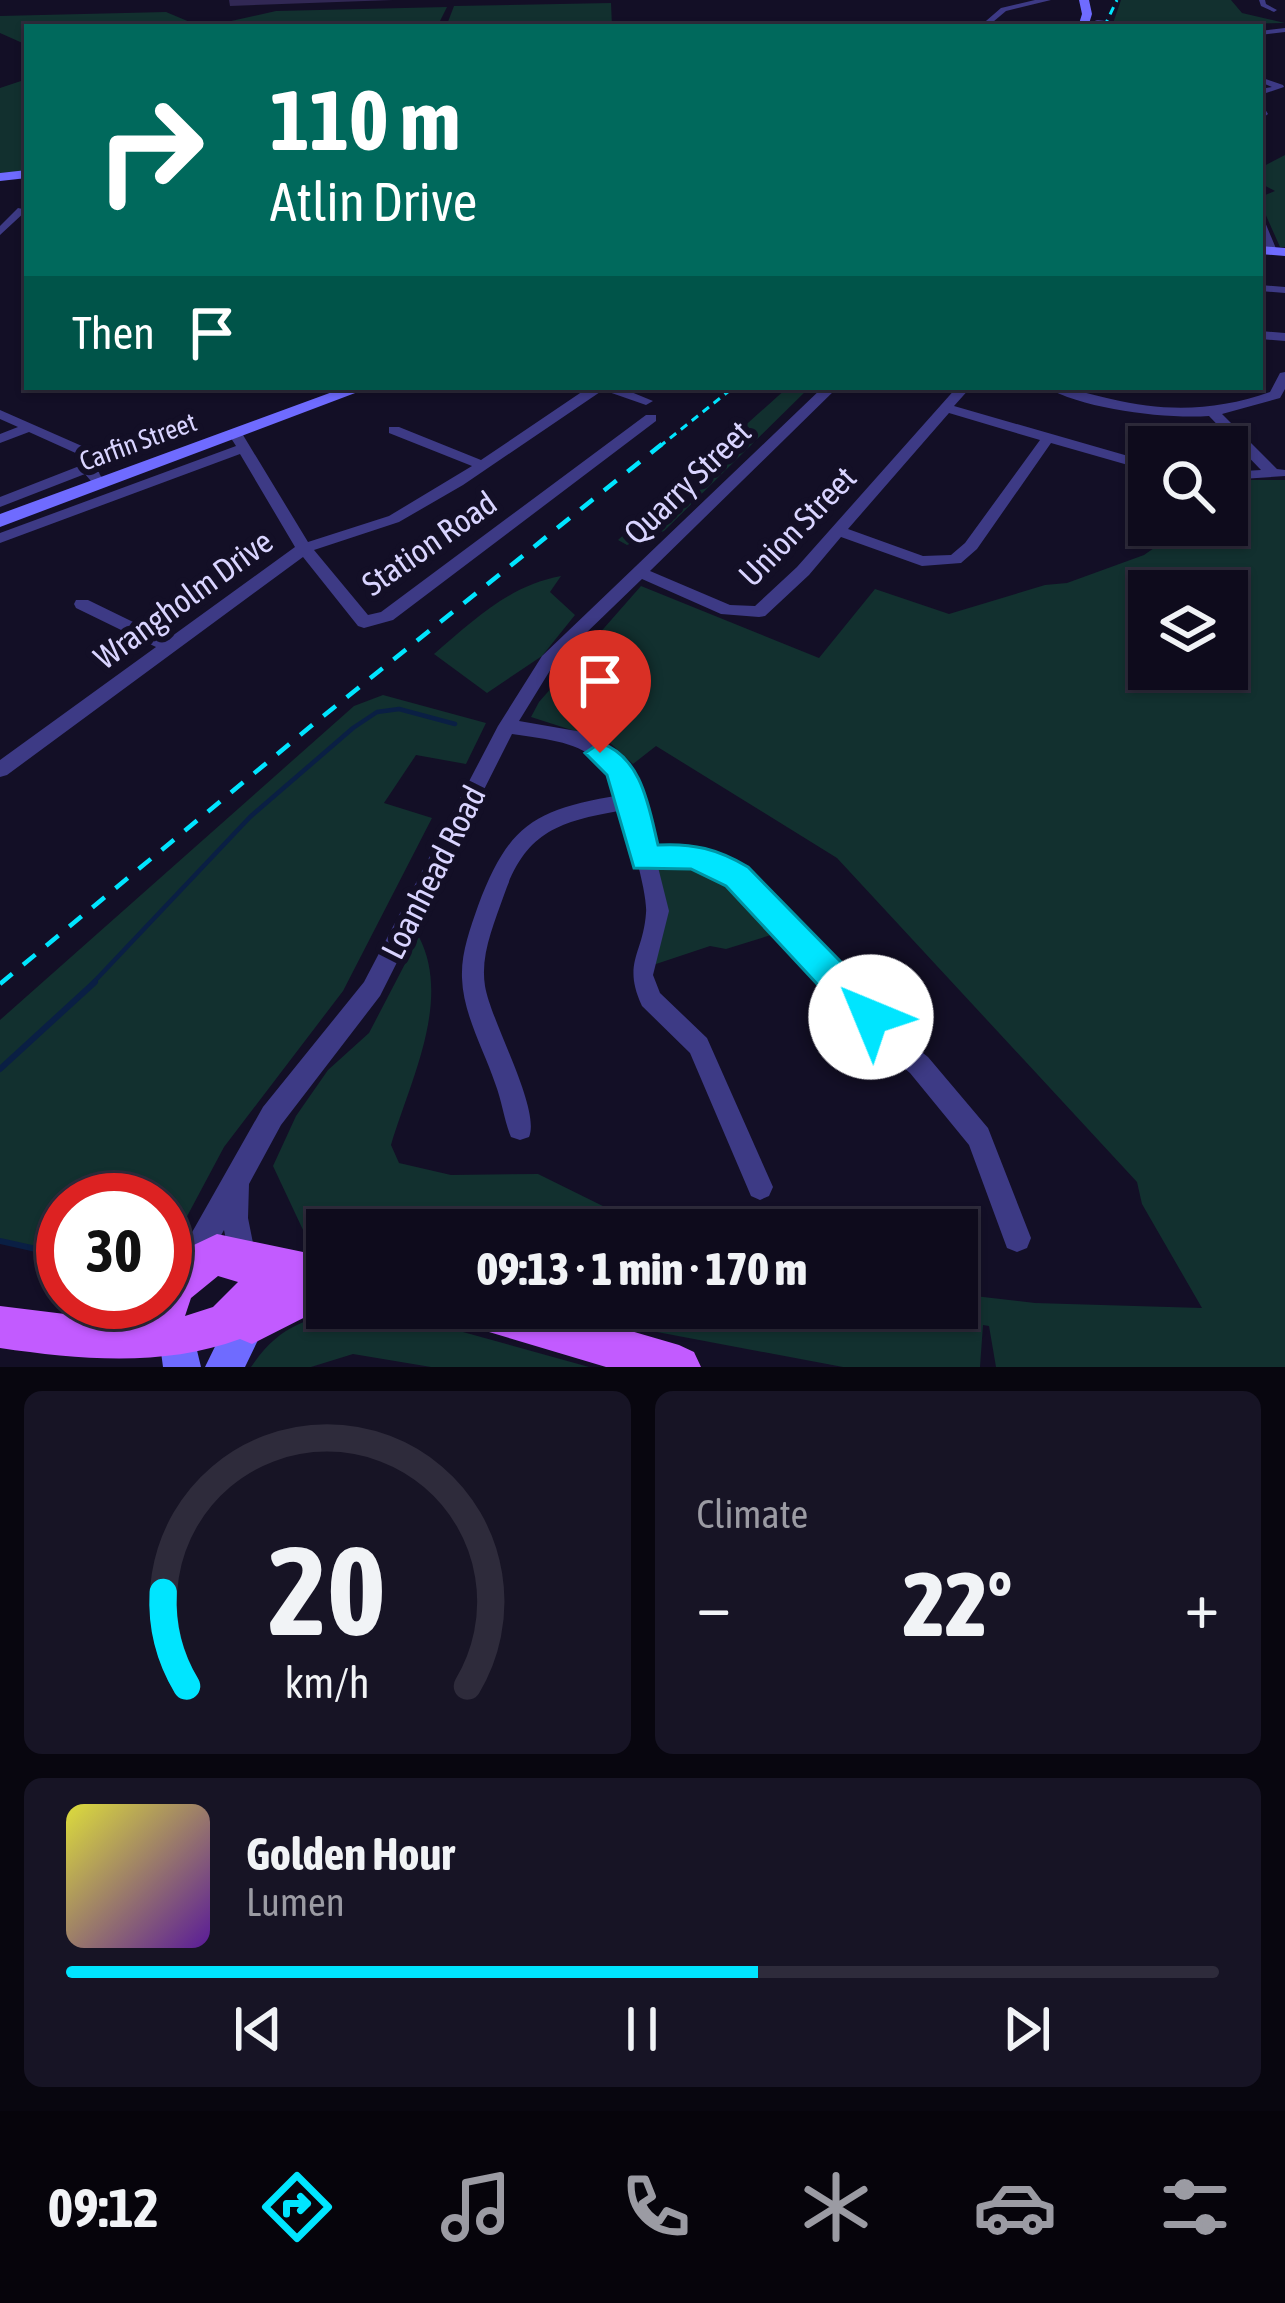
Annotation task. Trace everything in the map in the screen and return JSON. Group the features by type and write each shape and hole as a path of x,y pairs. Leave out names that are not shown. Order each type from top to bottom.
{"main road":[{"name":"Carfin Street","path":"0,521 95,476 239,442 355,390"},
{"path":"192,1270 217,1255 306,1276"},
{"path":"239,1343 260,1289 246,1262"},
{"path":"0,1327 208,1356 239,1343 306,1296"},
{"path":"66,1336 80,1329"},
{"path":"550,1329 679,1367"}],"street":[{"path":"985,24 991,15 1048,0"},
{"path":"1262,0 1274,10"},
{"path":"1010,8 1015,10 1005,15 1020,16"},
{"path":"1263,81 1280,87 1263,91"},
{"path":"0,232 22,209"},
{"path":"1283,337 1285,355"},
{"path":"1063,390 1132,408 1215,416 1275,395 1285,376"},
{"name":"Wrangholm Drive","path":"0,770 304,548 394,519 594,390"},
{"name":"Station Road","path":"239,442 304,548 364,622 387,616 649,409 613,390"},
{"name":"Quarry Street","path":"637,571 828,390"},
{"name":"Union Street","path":"637,571 728,610 758,612 838,531 961,390"},
{"path":"946,408 1128,461"},
{"path":"0,414 86,453 95,476 0,502"},
{"path":"1215,416 1280,473"},
{"path":"0,439 31,427"},
{"path":"394,430 482,465"},
{"path":"838,531 922,561 955,560 971,546 1048,439"},
{"path":"0,538 239,442"},
{"path":"1248,475 1280,473"},
{"name":"Loanhead Road","path":"192,1248 272,1116 372,989 507,726 548,660 637,571"},
{"path":"82,604 170,647"},
{"path":"507,726 580,738 619,769 632,801 658,911 642,975 650,999 699,1046 760,1187"},
{"path":"520,1128 513,1086 494,1050 474,992 472,967 501,867 523,835 565,812 632,801"},
{"path":"645,859 691,856 714,862 759,896 802,948 855,995 886,1039 919,1065 980,1137 1017,1238"},
{"path":"236,1180 235,1218 246,1262"}],"green space":[{"path":"1121,0 1231,0 1242,13 1285,23 1227,24 1113,24"},
{"path":"611,3 612,24 447,24 454,6"},
{"path":"447,7 438,24 218,24 276,11"},
{"path":"166,12 195,24 24,24 24,44 0,33 0,16"},
{"path":"24,80 24,171 0,173 0,88"},
{"path":"1285,155 1285,247 1280,247 1263,209 1263,196 1275,191 1263,185 1263,166"},
{"path":"785,390 807,390 664,531 627,545 618,540"},
{"path":"1248,480 1285,480 1285,1367 996,1367 989,1326 983,1325 980,1367 843,1367 646,1329 978,1329 978,1296 1035,1303 1202,1308 1142,1204 1137,1182 837,858 656,746 633,764 609,742 531,717 641,586 819,658 875,589 949,614 1045,585 1067,583 1157,546 1248,546"},
{"path":"561,576 550,592 575,615 542,656 487,693 434,654 508,596"},
{"path":"383,695 486,723 466,764 416,755 384,803 432,818 343,991 224,1147 192,1207 192,1173 36,1173 36,1251 0,1239 0,1020 354,706"},
{"path":"674,859 714,866 784,931 726,949 710,946 647,967 649,862"},
{"path":"419,937 428,962 430,1014 391,1145 399,1163 451,1175 538,1174 609,1209 306,1209 306,1236 273,1166 296,1116 328,1070 369,1033"},
{"path":"306,1322 306,1329 452,1329 589,1367 431,1367 353,1354 311,1367 251,1367 273,1341"}],"waterway":[{"path":"91,985 250,817 353,728 377,712 399,709 455,724"},
{"path":"0,1069 95,982"},
{"path":"0,1241 36,1249"}],"railway":[{"path":"1105,24 1117,0"},
{"path":"659,447 730,390"},
{"path":"0,984 662,444"}],"route":[{"path":"600,753 619,769 632,801 645,859 691,856 714,862 737,876 871,1017"}]}
